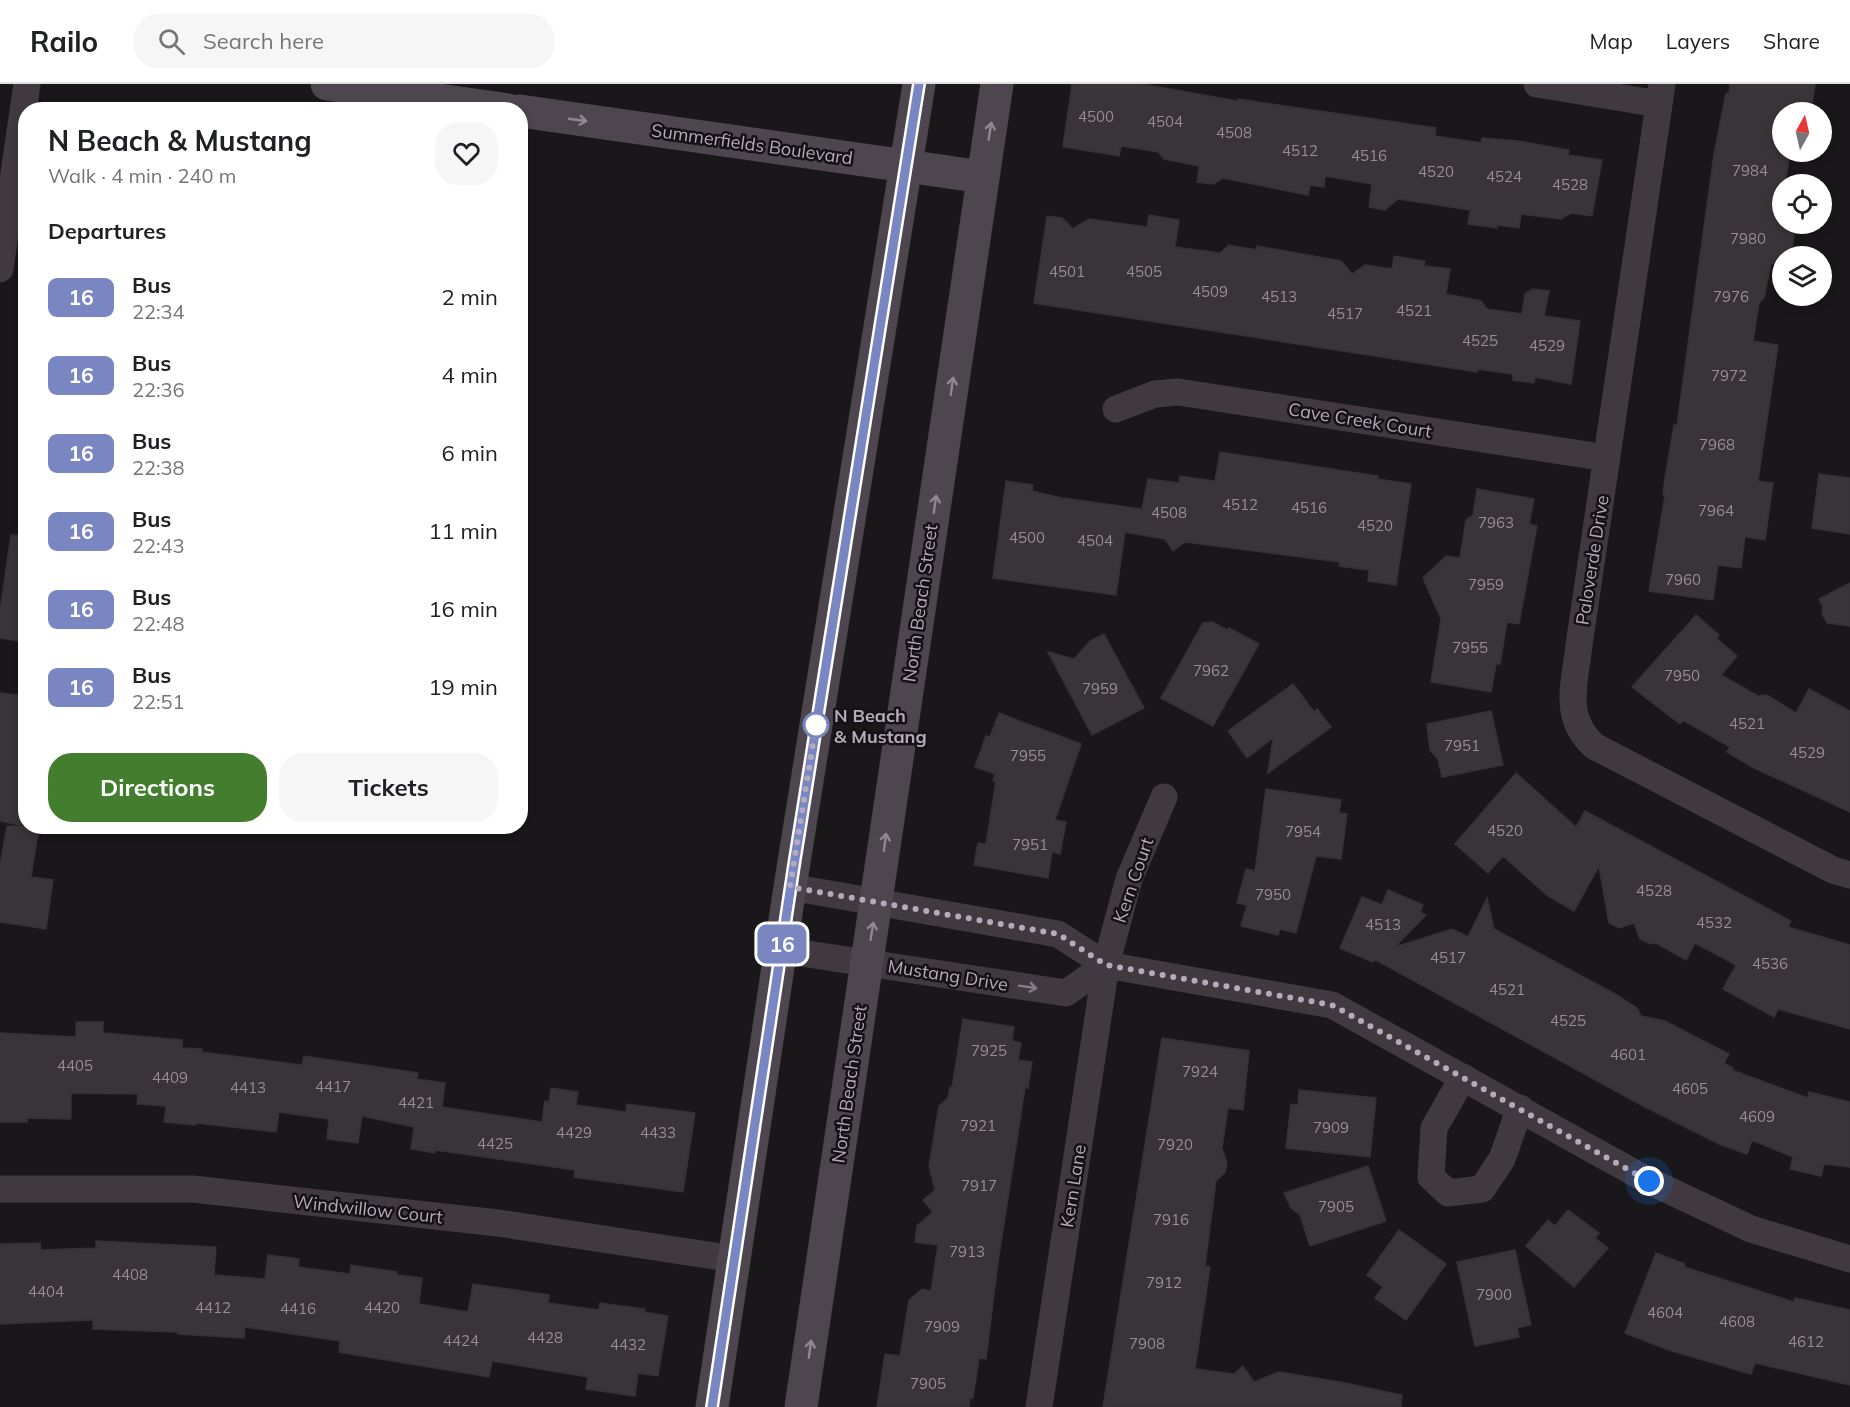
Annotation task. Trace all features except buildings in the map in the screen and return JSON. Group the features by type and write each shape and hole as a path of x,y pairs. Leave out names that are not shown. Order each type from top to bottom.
{"main road":[{"path":"712,1407 790,887 919,84"},
{"name":"North Beach Street","path":"801,1407 983,177 994,84"},
{"path":"339,85 454,102"},
{"name":"Summerfields Boulevard","path":"528,112 983,177"}],"street":[{"path":"24,102 27,84"},
{"path":"1538,84 1660,94"},
{"name":"Paloverde Drive","path":"1660,94 1579,645 1573,710 1582,734 1594,746 1833,870 1850,875"},
{"path":"0,269 18,146"},
{"name":"Cave Creek Court","path":"1116,409 1155,394 1178,392 1607,458"},
{"name":"Kern Court","path":"1106,965 1129,879 1164,797"},
{"path":"790,887 876,900 1058,934 1106,965 1332,1005 1649,1181 1751,1229 1850,1258"},
{"name":"Mustang Drive","path":"781,950 1066,993 1106,965"},
{"name":"Kern Lane","path":"1039,1407 1106,965"},
{"path":"1463,1077 1434,1128 1431,1177 1448,1193 1482,1190 1502,1159 1520,1108"},
{"name":"Windwillow Court","path":"0,1188 193,1189 498,1223 734,1259"}],"bus line":[{"name":"16","path":"712,1407 794,865 919,84"}],"place":[{"name":"N Beach & Mustang","path":"816,725"}],"route":[{"path":"816,725 790,887 876,900 1058,934 1106,965 1332,1005 1649,1181"}]}
